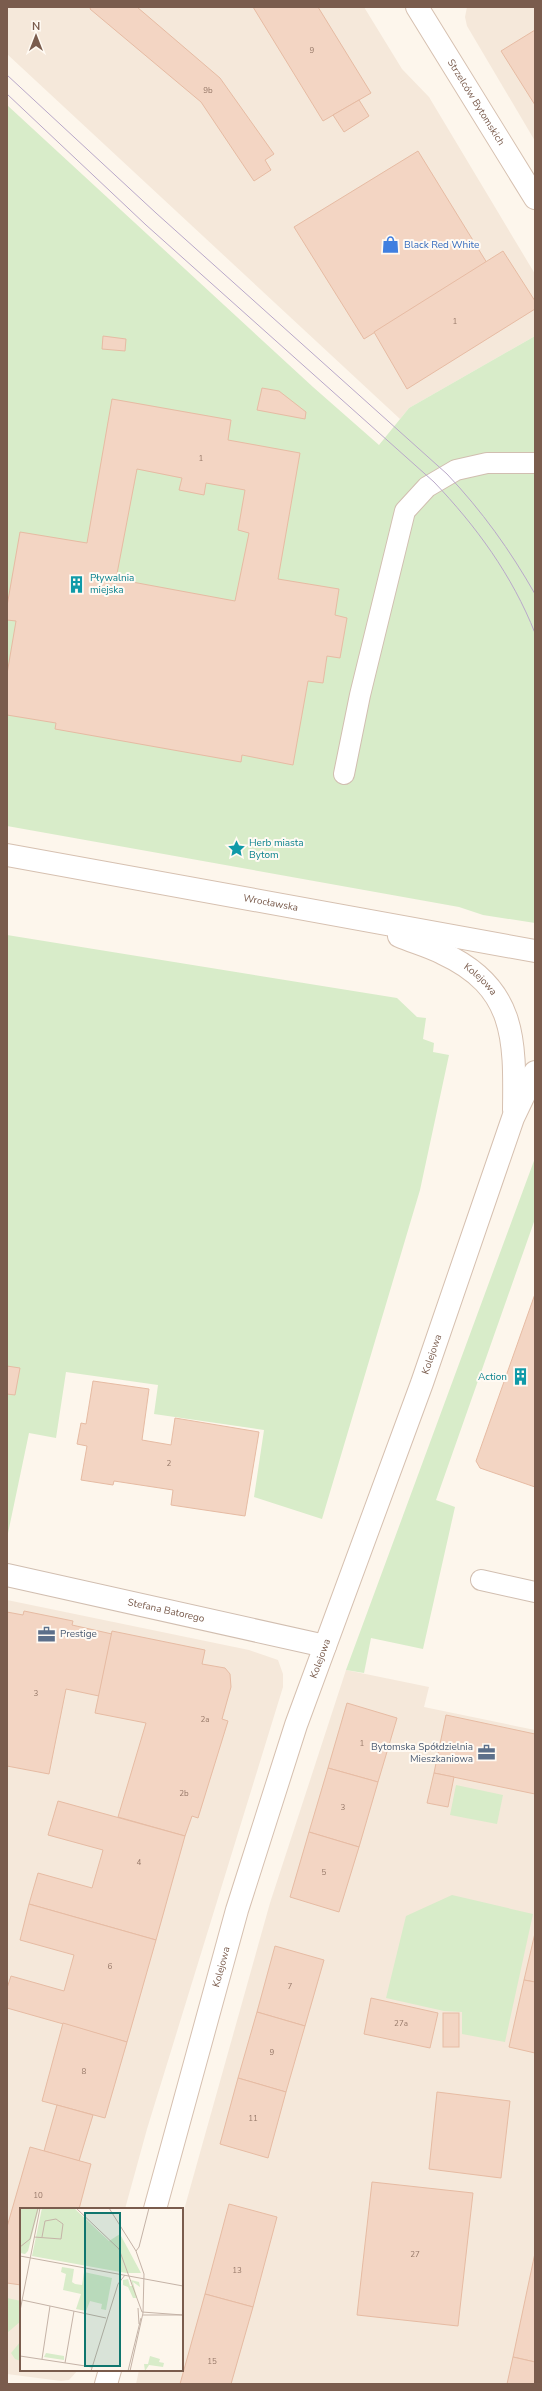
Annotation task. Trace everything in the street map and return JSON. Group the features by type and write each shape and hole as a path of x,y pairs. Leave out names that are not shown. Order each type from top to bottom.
{"main road":[{"name":"Strzelców Bytomskich","path":"418,7 535,198"},
{"name":"Wrocławska","path":"7,855 535,951"},
{"name":"Kolejowa","path":"347,917 443,953 478,975 498,998 507,1015 512,1037 513,1118"},
{"name":"Kolejowa","path":"155,2208 237,1910 273,1796 325,1646 422,1383 513,1118 535,1072"},
{"name":"Stefana Batorego","path":"7,1575 325,1646"},
{"path":"106,2384 110,2371"}],"lane":[{"path":"344,774 360,695 405,511 427,487 456,470 487,463 535,463"},
{"path":"481,1580 535,1592"}],"shaded area":[{"path":"7,7 364,7 402,69 429,97 535,274 535,336 409,408 400,419 7,54"},
{"path":"467,7 535,7 535,141 467,26 465,17"},
{"path":"7,1600 249,1650 278,1660 283,1674 283,1687 147,2129 125,2208 20,2208 20,2371 77,2371 69,2380 61,2381 7,2374"},
{"path":"346,1670 429,1687 424,1707 535,1730 535,2384 136,2384 139,2371 183,2371 183,2213 270,1903"}],"green space":[{"path":"7,105 313,387 379,445 409,408 535,336 535,923 483,915 459,907 7,826"},
{"path":"7,935 397,998 417,1017 426,1018 423,1039 434,1043 433,1052 449,1055 420,1190 322,1519 254,1497 264,1430 154,1414 158,1385 66,1372 56,1438 29,1433 7,1538"},
{"path":"535,1158 535,1219 436,1500 455,1507 423,1649 371,1638 364,1673 346,1670"},
{"path":"456,1785 503,1795 497,1824 450,1815"},
{"path":"452,1895 533,1914 505,2042 462,2034 462,2012 444,2011 386,1998 406,1916"},
{"path":"7,2298 20,2301 20,2322 7,2333"},
{"path":"20,2342 20,2361 15,2359 11,2353"}],"building":[{"path":"91,7 137,7 220,78 274,154 265,160 271,170 254,181 201,102 90,9"},
{"path":"253,7 318,7 371,93 323,121"},
{"path":"535,30 535,105 501,51"},
{"path":"359,100 369,116 344,132 333,115"},
{"name":"Black Red White","path":"418,151 487,263 364,339 294,227"},
{"path":"503,251 535,301 535,309 407,389 374,332"},
{"path":"103,336 126,339 125,351 102,349"},
{"path":"262,388 279,391 306,412 305,419 257,410"},
{"name":"Pływalnia miejska","path":"112,399 231,420 228,440 300,453 278,579 339,589 335,615 347,618 340,658 327,656 323,683 308,681 293,765 242,755 241,762 55,729 56,723 7,715 7,674 16,621 7,620 7,606 20,532 87,543","holes":["137,469 182,478 179,490 204,495 206,483 245,490 238,530 249,533 235,601 116,579"]},
{"name":"Action","path":"535,1294 535,1487 480,1468 476,1461"},
{"path":"7,1366 20,1368 15,1395 7,1394"},
{"path":"93,1381 149,1389 142,1440 171,1445 175,1418 259,1432 245,1516 171,1505 173,1490 114,1481 113,1485 81,1480 87,1446 77,1444 81,1423 86,1424"},
{"path":"24,1611 73,1621 72,1625 112,1634 99,1696 66,1689 49,1774 7,1766 7,1612 23,1615"},
{"path":"112,1631 205,1650 202,1664 225,1668 230,1674 231,1687 222,1719 228,1721 198,1818 192,1816 185,1836 118,1817 146,1723 95,1713"},
{"path":"347,1703 397,1718 378,1782 328,1768"},
{"name":"Bytomska Spółdzielnia Mieszkaniowa","path":"446,1715 535,1734 535,1794 434,1773"},
{"path":"328,1768 378,1782 359,1847 309,1832"},
{"path":"434,1773 454,1777 448,1807 427,1803"},
{"path":"58,1801 185,1836 156,1940 29,1904 38,1873 92,1888 103,1850 48,1835"},
{"path":"309,1832 359,1847 339,1912 290,1897"},
{"path":"29,1904 156,1940 127,2042 7,2008 7,1988 11,1976 64,1991 74,1955 20,1940"},
{"path":"535,1933 535,1982 524,1980"},
{"path":"275,1946 324,1960 305,2026 257,2012"},
{"path":"524,1980 535,1982 535,2053 509,2047"},
{"path":"371,1998 438,2013 430,2048 364,2034"},
{"path":"257,2012 305,2026 286,2092 238,2078"},
{"path":"443,2013 459,2013 459,2047 443,2047"},
{"path":"63,2023 127,2042 105,2118 42,2101"},
{"path":"238,2078 286,2092 268,2158 220,2144"},
{"path":"437,2092 510,2101 501,2178 429,2169"},
{"path":"57,2105 93,2115 79,2161 44,2151"},
{"path":"30,2147 91,2164 79,2208 20,2208 20,2285 7,2283 7,2227"},
{"path":"372,2182 473,2193 458,2326 357,2315"},
{"path":"229,2204 277,2217 253,2307 205,2294"},
{"path":"535,2253 535,2362 513,2357"},
{"path":"205,2294 253,2307 231,2384 180,2384"},
{"path":"513,2357 535,2362 535,2384 507,2384"}],"tram line":[{"path":"7,75 156,213 447,474 495,531 535,594"},
{"path":"7,94 146,225 434,482 464,516 492,552 515,591 535,633"}],"place":[{"name":"Black Red White","path":"391,245"},
{"name":"Pływalnia miejska","path":"77,584"},
{"name":"Herb miasta Bytom","path":"236,849"},
{"name":"Action","path":"520,1377"},
{"name":"Prestige","path":"47,1634"},
{"name":"Bytomska Spółdzielnia Mieszkaniowa","path":"486,1753"}]}
